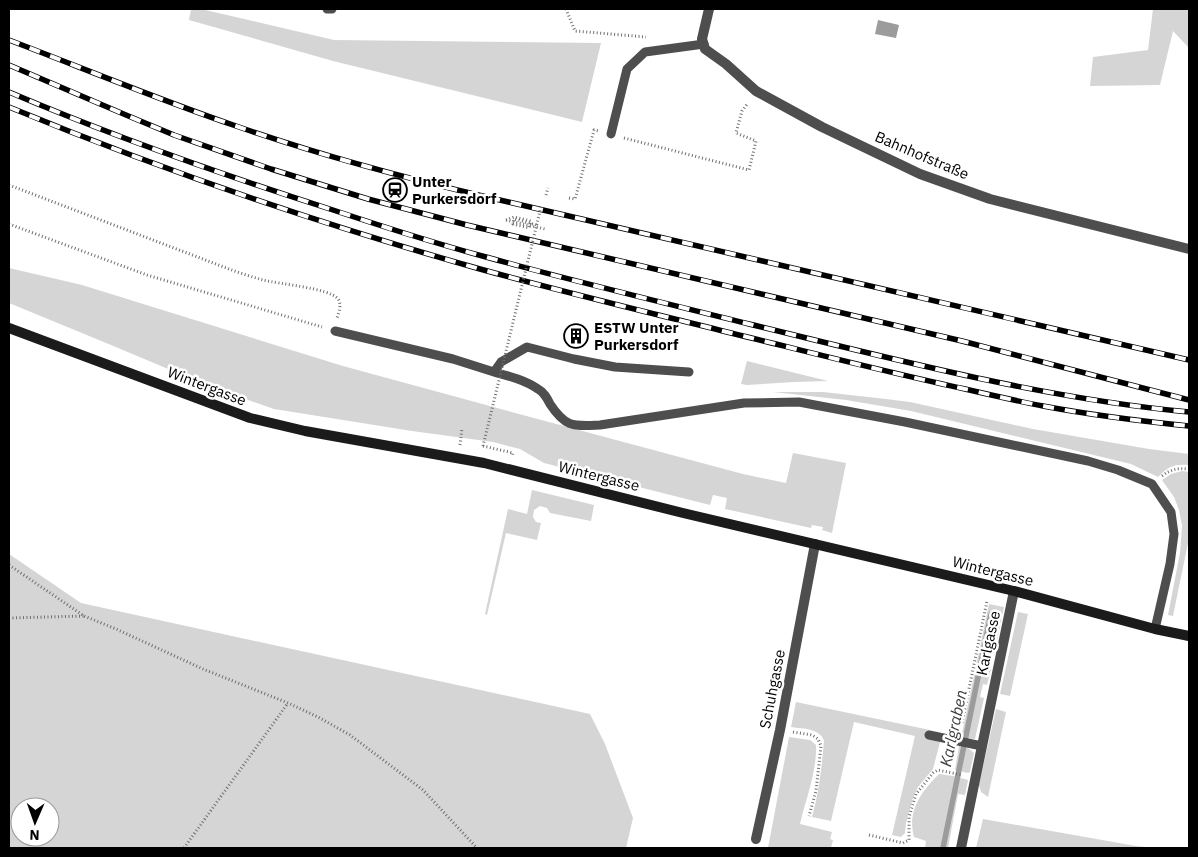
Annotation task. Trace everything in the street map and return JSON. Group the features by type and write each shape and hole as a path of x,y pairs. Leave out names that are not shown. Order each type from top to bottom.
{"street":[{"path":"704,44 702,39 709,9"},
{"name":"Bahnhofstraße","path":"704,44 705,49 726,64 756,91 822,127 920,174 990,198 1189,249"},
{"name":"Wintergasse","path":"9,328 250,418 305,431 484,463 689,515 1014,591 1189,636"},
{"name":"Schuhgasse","path":"756,839 780,730 814,544"},
{"name":"Karlgasse","path":"961,848 1014,591"}],"lane":[{"path":"327,9 332,9"},
{"path":"612,134 627,69 646,52 704,44"},
{"path":"335,331 453,359 519,380 539,389 560,418 574,425 600,425 744,404 799,402 905,422 1088,461 1118,470 1152,484 1171,512 1174,534 1170,564 1155,628"},
{"path":"494,372 501,362 527,348 615,367 689,372"},
{"path":"929,735 982,746"}],"path":[{"path":"566,9 575,31 650,37"},
{"path":"569,198 575,200 594,130 749,170 756,141 736,133 742,111 756,91"},
{"path":"9,185 229,269 264,280 332,294 338,299 340,305 335,331 147,275 9,224"},
{"path":"546,195 548,188"},
{"path":"511,459 513,453 483,446 542,207"},
{"path":"537,227 530,223 514,219 513,224 529,228 530,225 531,221 514,217 506,220 513,222 521,223 529,225 537,227 545,229 542,230 537,227"},
{"path":"1152,484 1169,471 1181,468 1189,469"},
{"path":"9,565 84,616 203,669 288,703 350,735 422,790 477,848"},
{"path":"962,723 987,601"},
{"path":"9,618 84,616"},
{"path":"184,848 288,703"},
{"path":"790,732 812,734 818,738 820,746 816,791 809,816"},
{"path":"869,835 903,843 909,840 909,816 916,794 933,773 938,770 962,775"}],"shaded area":[{"path":"191,9 201,9 334,40 601,43 582,122 333,61 189,20"},
{"path":"1153,9 1189,9 1189,48 1173,31 1160,85 1090,86 1093,57 1148,50"},
{"path":"878,20 899,25 896,38 875,34"},
{"path":"9,268 82,285 343,366 743,474 786,483 793,453 846,463 832,533 822,530 823,527 812,525 811,528 725,509 727,498 713,495 710,505 544,463 520,449 493,442 274,409 211,387 9,303"},
{"path":"747,361 828,381 741,384"},
{"path":"773,392 823,392 910,402 1033,429 1189,454 1189,465 1172,466 1158,477 1131,464 911,411 846,400"},
{"path":"1182,471 1189,472 1189,538 1173,616 1168,615 1180,553 1182,526 1174,497 1162,480 1171,474"},
{"path":"532,490 594,505 591,521 550,513 547,508 540,506 534,510 533,517 536,522 541,523 537,540 506,533 487,615 485,614 508,509 527,514"},
{"path":"9,554 81,603 590,714 605,744 633,818 626,848 9,848"},
{"path":"989,604 1004,607 997,640 992,640 986,667 991,669 987,685 983,684 980,697 984,698 975,739 961,738"},
{"path":"1018,612 1028,614 1010,696 1000,694"},
{"path":"796,702 930,730 928,739 940,742 933,769 918,787 913,798 905,833 901,837 892,835 915,736 854,722 831,821 812,817 820,779 824,740 814,731 791,727"},
{"path":"996,709 1006,712 988,797 981,792 979,785"},
{"path":"789,737 810,740 816,745 813,775 800,824 832,832 830,839 833,840 831,848 768,848"},
{"path":"959,746 968,748 974,753 970,772 968,773 955,770"},
{"path":"939,774 968,780 965,795 958,794 948,848 925,848 926,841 914,837 912,819 921,795"},
{"path":"983,819 1136,846 1156,848 976,848"}],"waterway":[{"name":"Karlgraben","path":"943,848 991,614"}],"railway":[{"path":"9,40 236,126 384,171 474,194 1189,360"},
{"path":"9,65 174,135 271,169 368,199 467,225 962,341 1189,400"},
{"path":"9,92 170,155 409,235 467,252 913,364 1078,397 1133,406 1189,412"},
{"path":"9,107 125,153 301,215 420,252 511,277 848,362 1004,398 1079,412 1189,426"}],"place":[{"name":"Unter Purkersdorf","path":"395,190"},
{"name":"ESTW Unter Purkersdorf","path":"576,336"}]}
